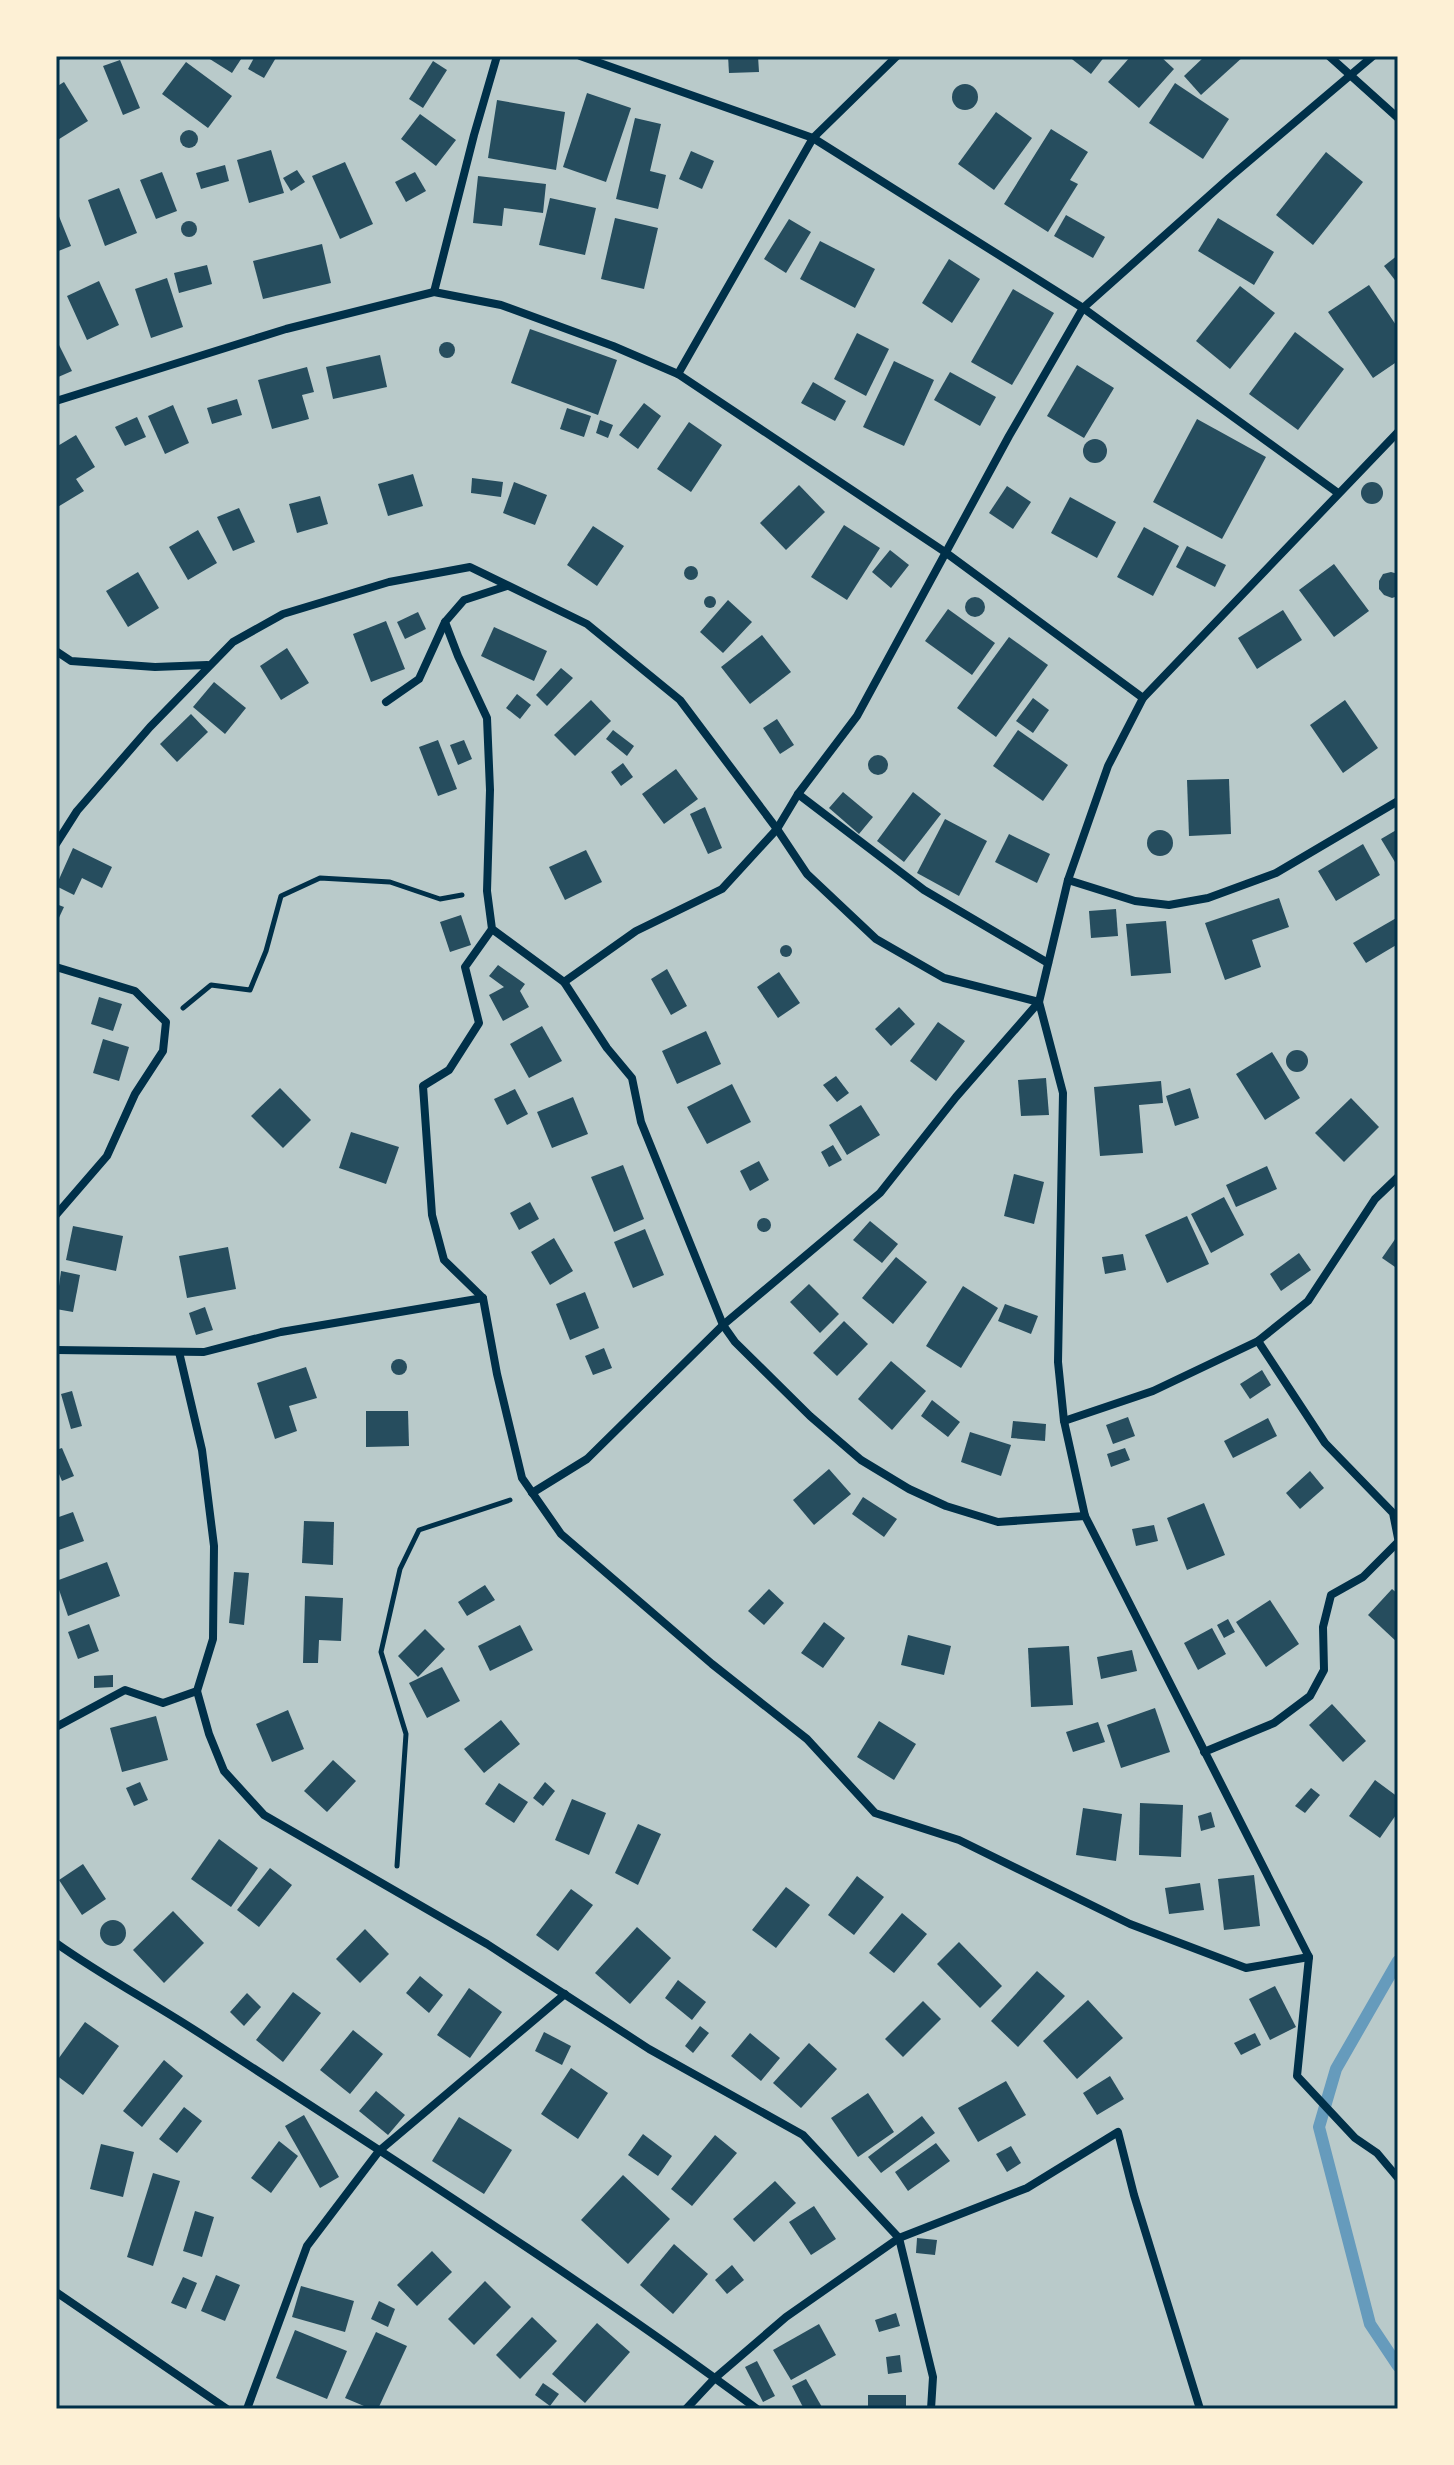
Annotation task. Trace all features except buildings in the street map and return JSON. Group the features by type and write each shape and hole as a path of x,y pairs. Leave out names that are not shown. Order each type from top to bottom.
{"street":[{"path":"434,292 497,56"},
{"path":"580,56 813,138 1083,308 1338,493"},
{"path":"678,374 813,138 897,56"},
{"path":"1329,56 1398,118"},
{"path":"564,982 636,931 722,889 777,829 798,794 857,716 945,552 1083,308 1373,56"},
{"path":"56,401 286,329 434,292 501,305 613,346 678,374 945,552 1143,698"},
{"path":"1398,432 1143,698 1108,766 1068,880 1039,1002 1063,1093 1058,1362 1064,1421 1085,1516 1309,1957 1297,2076 1355,2138 1377,2153 1398,2178"},
{"path":"56,844 77,811 207,665 233,642 283,614 389,582 470,567 587,624 680,700 807,874 876,939 944,978 1039,1002"},
{"path":"386,702 419,679 445,622 464,600 507,586"},
{"path":"445,622 487,718 490,790 487,891 492,929 465,967 479,1023 449,1070 423,1086 432,1215 444,1260 483,1298 497,1374 522,1478 561,1534 712,1664 807,1739 875,1813 959,1840 1130,1924 1246,1968 1309,1957"},
{"path":"56,651 71,661 155,667 207,665"},
{"path":"798,794 924,890 1048,963"},
{"path":"1068,880 1135,901 1169,905 1208,898 1276,873 1398,801"},
{"path":"492,929 564,982 607,1048 632,1078 641,1122 723,1325 735,1342 810,1416 861,1460 909,1489 946,1506 998,1522 1085,1516"},
{"path":"56,967 135,991 166,1022 163,1051 135,1094 107,1156 56,1215"},
{"path":"532,1493 587,1459 723,1325 880,1193 956,1097 1039,1002"},
{"path":"1064,1421 1153,1391 1258,1341 1308,1301 1375,1199 1398,1177"},
{"path":"56,1350 204,1352 281,1332 483,1298"},
{"path":"1204,1752 1274,1723 1310,1696 1324,1670 1323,1627 1331,1595 1363,1577 1398,1540 1393,1513 1325,1443 1258,1341"},
{"path":"179,1352 202,1450 214,1546 213,1639 197,1691 224,1771 264,1815 487,1944 649,2049 803,2135 899,2238 933,2377 931,2409"},
{"path":"56,1727 125,1690 163,1703 197,1691"},
{"path":"56,1943 89,1967 197,2031 515,2239 757,2409"},
{"path":"247,2409 307,2246 379,2151 565,1994"},
{"path":"686,2409 715,2378 786,2317 899,2238 1027,2188 1118,2132 1134,2195 1200,2409"},
{"path":"56,2292 227,2409"}],"path":[{"path":"166,1022 211,985 250,990 266,951 281,896 320,878 390,882 440,899 487,891"},
{"path":"396,1891 406,1734 381,1652 400,1569 419,1530 532,1493"}],"shaded area":[{"path":"56,56 1398,56 1398,2409 56,2409"}],"waterway":[{"path":"1398,1961 1336,2069 1319,2127 1370,2324 1398,2366"}]}
